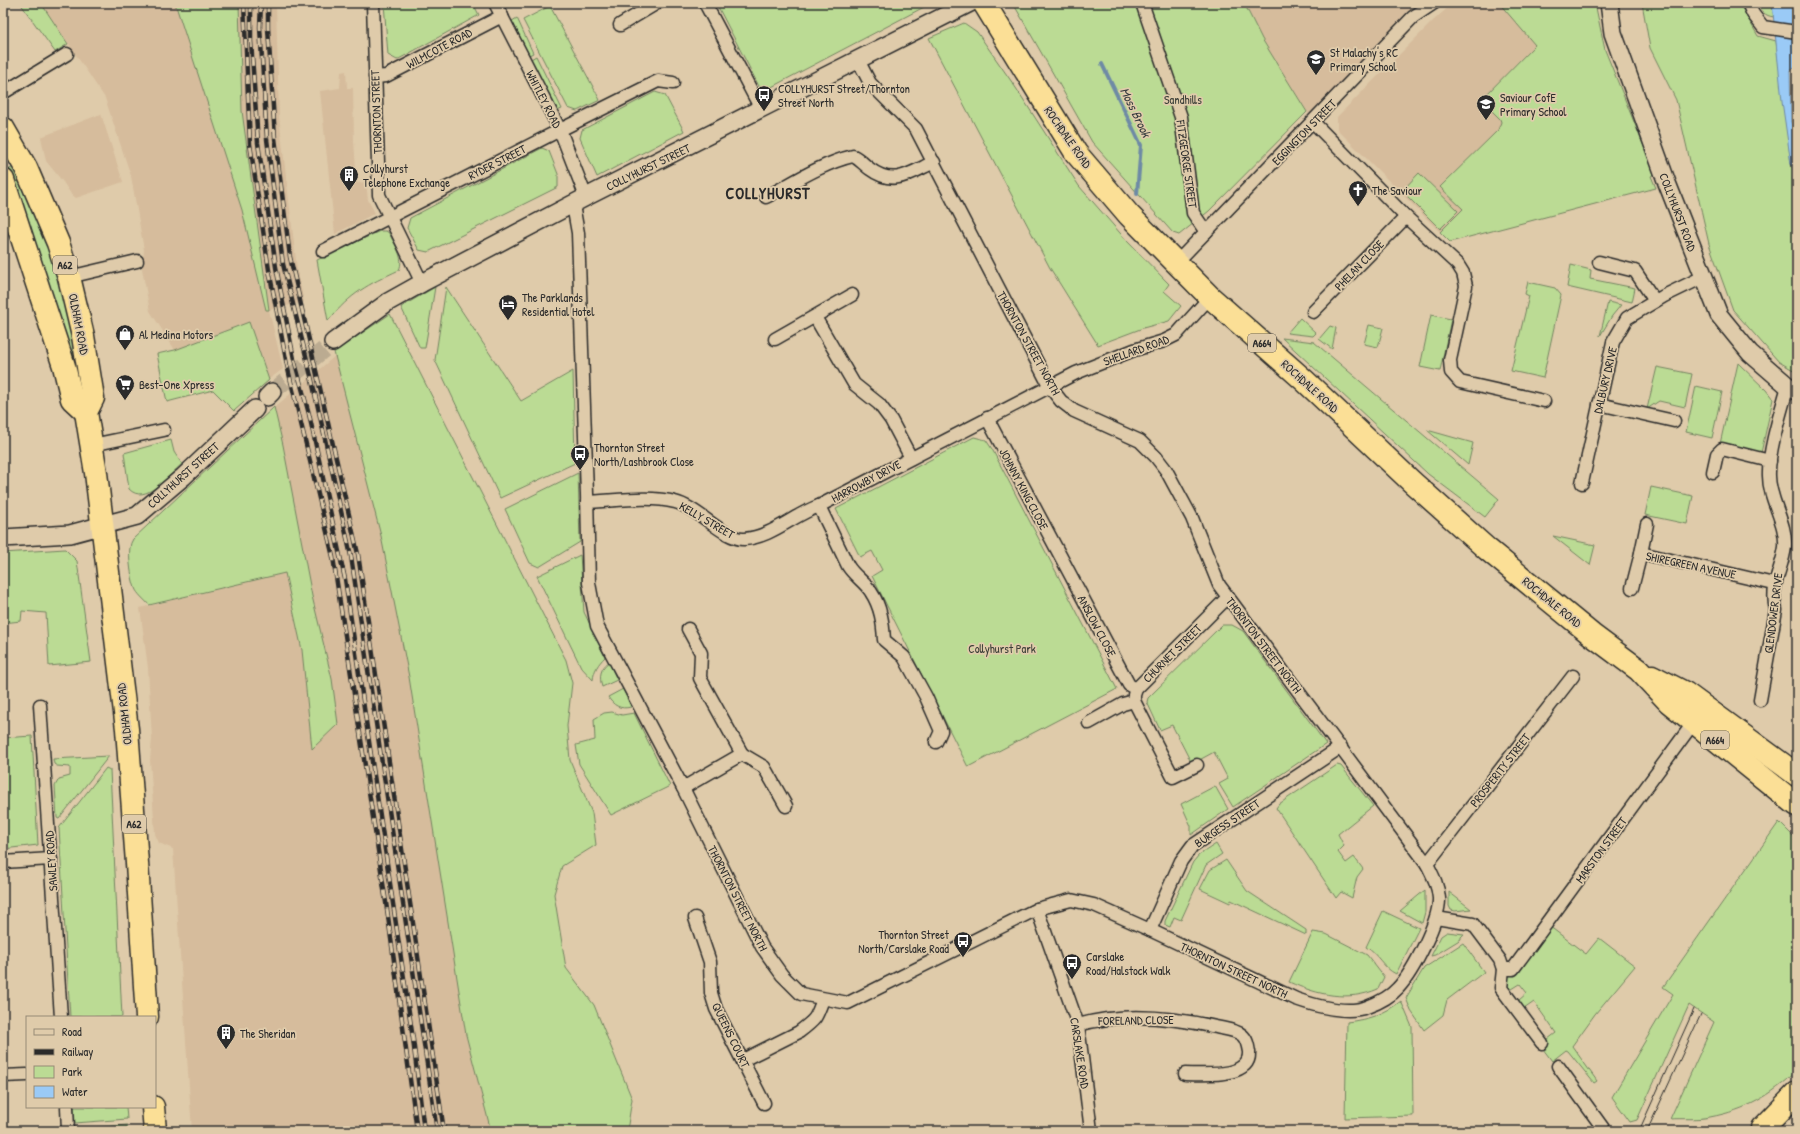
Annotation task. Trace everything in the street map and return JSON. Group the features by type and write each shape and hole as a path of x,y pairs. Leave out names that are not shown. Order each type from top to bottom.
{"highway":[{"name":"ROCHDALE ROAD","path":"984,3 1076,153 1129,215 1210,297 1305,381 1412,482 1487,549 1592,635 1639,670 1685,693 1797,775"},
{"name":"OLDHAM ROAD","path":"3,128 26,168 58,242 69,276 83,336 93,398 86,412"},
{"name":"OLDHAM ROAD","path":"3,180 64,366 72,399 86,412 92,445 126,729 137,863 147,1016"},
{"name":"ROCHDALE ROAD","path":"1639,670 1669,702 1797,804"},
{"path":"1760,1130 1797,1093"},
{"path":"153,1108 155,1131"}],"street":[{"name":"THORNTON STREET","path":"373,3 374,77 379,195 422,283"},
{"name":"WHITLEY ROAD","path":"495,3 560,130 580,201"},
{"path":"620,25 657,3"},
{"path":"705,3 761,110"},
{"name":"COLLYHURST STREET","path":"333,342 388,302 422,283 970,3"},
{"name":"FITZGEORGE STREET","path":"1142,3 1181,118 1193,213 1206,232"},
{"name":"EGGINGTON STREET","path":"1176,263 1414,17 1434,3"},
{"name":"COLLYHURST ROAD","path":"1609,3 1612,33 1667,183 1719,315 1750,353 1792,388"},
{"path":"1748,3 1763,27 1797,32"},
{"name":"WILMCOTE ROAD","path":"374,77 386,76 502,16"},
{"path":"3,93 67,54"},
{"name":"THORNTON STREET NORTH","path":"580,201 578,232 587,502 588,583 597,626 683,788 762,947 782,975 801,994 848,1003 1037,909 1071,900 1094,905 1296,999 1320,1007 1344,1010 1366,1008 1383,1000 1397,989 1407,978 1436,918 1439,900 1436,881 1427,864 1219,585 1192,518 1166,470 1156,457 1140,441 1074,411 1061,401 1050,387 916,129 870,83 858,60"},
{"name":"RYDER STREET","path":"323,251 658,81 673,83"},
{"path":"1313,122 1406,217 1458,265 1463,273 1466,286 1450,360 1452,372 1460,382 1544,401"},
{"path":"766,196 843,158 853,156 879,175 886,178 895,179 901,178 934,162"},
{"name":"PHELAN CLOSE","path":"1313,312 1406,217"},
{"path":"69,276 137,260"},
{"path":"1599,262 1635,271 1655,301"},
{"name":"DALBURY DRIVE","path":"1582,483 1613,342 1627,318 1655,301 1704,277"},
{"path":"775,339 852,295"},
{"name":"SHELLARD ROAD","path":"1050,387 1076,373 1112,358 1176,335 1210,297"},
{"path":"815,317 854,384 879,404 891,420 911,458"},
{"name":"HARROWBY DRIVE","path":"936,742 941,731 926,697 904,656 884,640 882,616 871,592 852,573 819,506 987,418 1050,387"},
{"name":"GLENDOWER DRIVE","path":"1760,700 1776,610 1774,600 1774,584 1785,547 1783,531 1769,476 1770,461 1792,388"},
{"name":"COLLYHURST STREET","path":"3,538 70,534 102,524 137,516 183,477 265,400"},
{"path":"1599,404 1674,421"},
{"name":"JOHNNY KING CLOSE","path":"987,418 1061,559"},
{"path":"92,445 164,430"},
{"path":"1713,472 1717,454 1722,449 1770,461"},
{"name":"KELLY STREET","path":"587,502 664,500 677,502 700,514 728,535 742,539 756,538 819,506"},
{"path":"1641,553 1647,524"},
{"name":"SHIREGREEN AVENUE","path":"1632,588 1641,553 1774,584"},
{"name":"ANSLOW CLOSE","path":"1061,559 1135,695"},
{"name":"CHURNET STREET","path":"1135,695 1228,598"},
{"path":"688,629 701,653 700,678 742,754 764,767 786,806"},
{"name":"PROSPERITY STREET","path":"1427,864 1573,676"},
{"path":"1089,723 1123,704 1135,695 1173,777 1198,765"},
{"name":"SAWLEY ROAD","path":"40,705 62,1016"},
{"name":"MARSTON STREET","path":"1503,969 1512,969 1694,722"},
{"name":"BURGESS STREET","path":"1150,930 1181,861 1192,846 1341,747"},
{"path":"683,788 742,754"},
{"path":"3,862 51,858"},
{"name":"CARSLAKE ROAD","path":"1037,909 1078,1025 1091,1131"},
{"name":"QUEENS COURT","path":"695,918 710,962 711,993 716,1009 764,1103"},
{"path":"1436,918 1473,924 1500,960 1503,969 1501,988 1542,1043"},
{"path":"743,1060 799,1032 816,1018 823,999"},
{"name":"FORELAND CLOSE","path":"1078,1025 1092,1021 1137,1018 1182,1020 1233,1031 1242,1035 1248,1043 1249,1054 1239,1070 1227,1073 1185,1074"},
{"path":"1558,1066 1605,1131"},
{"path":"3,1076 26,1075"},
{"path":"67,1108 68,1131"}],"shaded area":[{"path":"41,3 276,3 279,116 297,269 304,302 269,310 283,369 261,385 237,408 175,350 150,311 142,269 144,250 131,176 105,98"},
{"name":"St Malachy's RC Primary School","path":"1244,3 1417,3 1377,43 1310,116 1262,39"},
{"name":"Saviour CofE Primary School","path":"1453,3 1595,3 1605,50 1655,174 1651,176 1656,188 1450,242 1337,129 1337,117"},
{"name":"Collyhurst Telephone Exchange","path":"346,71 347,88 353,88 354,141 357,183 366,182 368,200 375,213 335,234 320,91 340,88 341,72"},
{"path":"101,114 123,182 76,198 71,194 46,161 41,137"},
{"path":"335,356 378,452 493,1131 192,1131 173,849 159,843 155,834 150,760 152,739 148,668 140,608 285,573 302,650 312,748 331,730 262,418"}],"green space":[{"path":"20,3 41,3 68,44 55,52"},
{"path":"175,3 239,3 242,111 269,310 266,310 242,210"},
{"path":"384,3 473,3 479,15 397,60 388,55"},
{"path":"716,3 921,3 924,7 762,92"},
{"name":"Sandhills","path":"1013,3 1244,3 1262,39 1307,112 1209,211 1179,235 1173,233 1092,142"},
{"path":"1499,3 1595,3 1605,50 1655,174 1651,176 1656,188 1450,242 1440,232 1463,209 1440,187 1498,130 1501,122 1500,119 1481,100 1535,45"},
{"path":"1642,3 1739,3 1758,36 1776,41 1791,164 1797,174 1797,372 1779,362 1733,310 1709,244 1676,100 1650,48"},
{"path":"1757,3 1772,3 1774,17 1763,13"},
{"path":"550,6 600,100 577,111 568,108 523,20"},
{"path":"517,18 533,53 529,55 512,21"},
{"path":"964,23 977,32 1016,88 1079,186 1127,241 1169,284 1164,291 1181,306 1169,321 1143,328 1098,345 1050,268 929,38"},
{"path":"536,56 562,109 557,111 531,59"},
{"path":"655,92 665,95 684,131 597,177 580,138 582,130"},
{"path":"542,148 549,151 558,174 558,187 428,252 419,250 407,228 410,218"},
{"path":"15,166 60,275 71,322 82,396 8,170"},
{"path":"1419,173 1458,211 1440,229 1402,191"},
{"path":"380,231 386,231 389,233 396,246 401,261 399,270 360,291 344,303 328,321 317,260"},
{"path":"1571,265 1591,270 1590,279 1635,288 1632,302 1567,287"},
{"path":"1528,282 1555,288 1561,295 1543,378 1511,371 1529,296 1525,294"},
{"path":"435,287 425,348 420,348 401,307"},
{"path":"446,287 521,401 573,371 575,463 500,498 435,360"},
{"path":"1608,302 1621,305 1612,316 1600,336"},
{"path":"390,314 566,660 572,683 567,726 570,760 592,813 596,845 562,866 554,894 566,968 594,1005 632,1099 627,1131 491,1131 466,1035 409,677 381,536 334,352"},
{"path":"1431,315 1451,319 1440,371 1420,367"},
{"path":"1300,318 1316,333 1313,336 1287,333"},
{"path":"249,322 269,380 234,411 213,390 167,402 157,354 175,350"},
{"path":"1369,325 1383,328 1378,347 1364,344"},
{"path":"1330,326 1336,328 1332,349 1319,339"},
{"path":"1282,338 1314,342 1499,499 1485,517 1428,474"},
{"path":"1738,363 1766,390 1773,399 1761,453 1720,444"},
{"path":"1657,367 1692,374 1685,407 1659,401 1647,409"},
{"path":"1696,386 1722,392 1712,438 1686,432"},
{"path":"274,407 283,445 312,596 332,679 338,724 312,749 302,650 285,573 149,605 136,590 133,583 130,563 130,549 133,539"},
{"path":"1427,430 1473,443 1468,465"},
{"name":"Collyhurst Park","path":"974,437 986,440 992,449 1117,689 968,767 872,576 882,570 872,551 860,557 836,509"},
{"path":"171,440 174,452 182,464 157,487 149,491 142,494 135,493 129,489 124,453"},
{"path":"578,473 580,542 539,567 530,563 505,509"},
{"path":"1651,487 1693,496 1687,524 1645,515"},
{"path":"1553,536 1595,545 1590,565"},
{"path":"65,549 77,561 91,662 49,666 46,613 22,611 21,621 3,623 3,553"},
{"path":"580,555 584,612 605,657 597,667 593,680 581,667 537,576"},
{"path":"1222,625 1232,625 1243,631 1326,744 1233,807 1219,784 1228,779 1214,752 1192,764 1172,725 1160,730 1147,702 1148,698"},
{"path":"609,662 617,680 602,687 601,673 606,664"},
{"path":"623,689 631,707 623,708 617,706 608,697"},
{"path":"612,712 622,715 634,713 670,786 611,815 579,764 576,745 595,740 594,719 604,713"},
{"path":"32,736 38,845 3,849 3,738"},
{"path":"109,756 59,819 57,818 55,786 59,779 70,776 70,767 57,766 54,764 53,759"},
{"path":"1337,765 1341,766 1373,806 1338,834 1344,846 1338,852 1346,863 1354,857 1363,869 1357,877 1352,898 1341,892 1336,898 1276,808 1279,804"},
{"path":"106,768 110,770 122,1016 70,1016 59,828"},
{"path":"1215,786 1228,809 1191,835 1191,826 1181,804"},
{"path":"1779,822 1797,840 1797,1071 1767,1095 1747,1106 1705,1118 1670,1119 1714,1022 1689,1005 1637,1120 1630,1122 1612,1097 1673,994 1663,987"},
{"path":"1216,844 1222,854 1206,865 1181,920 1174,917 1170,927 1165,925 1165,921 1193,862 1199,855"},
{"path":"1226,860 1247,891 1306,930 1306,935 1231,900 1230,903 1200,889 1210,870"},
{"path":"1425,890 1425,912 1422,923 1400,911"},
{"path":"1449,892 1471,909 1451,910 1449,906"},
{"path":"1383,911 1419,928 1396,974 1366,947"},
{"path":"1549,926 1586,954 1599,938 1635,966 1595,1014 1572,1046 1597,1081 1594,1083 1568,1051 1566,1050 1552,1061 1540,1045 1556,1033 1534,1002 1524,1009 1519,1004 1519,1000 1527,993 1520,984 1512,989 1507,983 1508,972"},
{"path":"1313,932 1326,934 1367,955 1384,977 1378,989 1367,993 1344,996 1322,993 1300,987 1289,982"},
{"path":"1447,932 1464,934 1461,939 1431,956 1441,936"},
{"path":"1463,943 1484,972 1447,1000 1443,1015 1424,1030 1411,1011 1406,998 1424,968"},
{"path":"1401,1001 1412,1027 1413,1116 1345,1118 1347,1022 1376,1016"},
{"path":"74,1108 126,1108 127,1119 75,1123"},
{"path":"127,1125 128,1131 79,1131 78,1129"}],"water":[{"path":"1772,3 1797,3 1795,51 1797,55 1797,65 1790,70 1791,122 1797,135 1797,174 1791,164 1782,101"}],"waterway":[{"name":"Moss Brook","path":"1102,64 1141,145 1137,194"}],"tunnel":[{"path":"272,392 333,342"}],"tram line":[{"path":"1639,1131 1694,1009"},
{"path":"1647,1131 1701,1014"}],"railway":[{"path":"244,3 250,144 269,270 287,365 333,557 387,909 417,1131"},
{"path":"251,3 251,41 258,143 276,267 294,359 309,414 345,579 413,1039 424,1131"},
{"path":"261,3 260,27 267,139 283,264 311,376 351,556 437,1131"},
{"path":"268,3 268,28 275,138 290,257 358,554 444,1131"}],"place":[{"name":"St Malachy's RC Primary School","path":"1316,76"},
{"name":"COLLYHURST Street/Thornton Street North","path":"764,112"},
{"name":"Saviour CofE Primary School","path":"1486,121"},
{"name":"Collyhurst Telephone Exchange","path":"349,192"},
{"name":"The Saviour","path":"1358,207"},
{"name":"The Parklands Residential Hotel","path":"508,321"},
{"name":"Al Medina Motors","path":"125,351"},
{"name":"Best-One Xpress","path":"125,401"},
{"name":"Thornton Street North/Lashbrook Close","path":"580,471"},
{"name":"Thornton Street North/Carslake Road","path":"963,958"},
{"name":"Carslake Road/Halstock Walk","path":"1072,980"},
{"name":"The Sheridan","path":"226,1050"}],"district":[{"name":"COLLYHURST","path":"768,193"}]}
